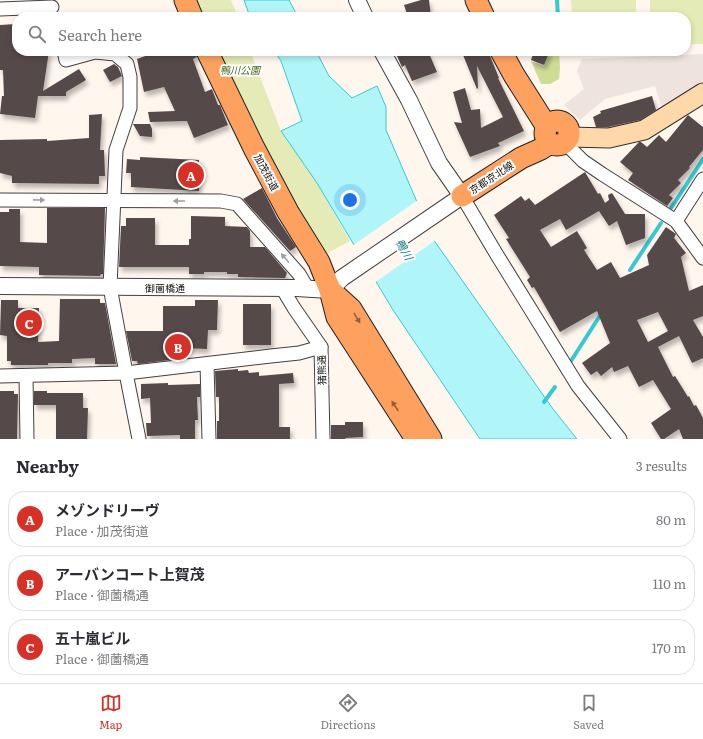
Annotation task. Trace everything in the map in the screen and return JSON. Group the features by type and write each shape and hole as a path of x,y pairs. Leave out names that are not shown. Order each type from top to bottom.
{"main road":[{"path":"185,0 190,12"},
{"path":"476,0 482,12"},
{"name":"加茂街道","path":"209,56 254,148 288,212 319,262 336,284 431,439"},
{"path":"504,56 534,108 555,135 609,138 644,130 703,93"},
{"name":"京都京北線","path":"458,198 521,158 541,149 555,135"},
{"name":"加茂街道","path":"336,284 337,317 416,439"}],"street":[{"path":"357,0 363,12"},
{"path":"0,10 52,8"},
{"path":"65,56 66,60 80,56"},
{"path":"117,56 127,64 130,77 130,108 116,150 110,286 139,439"},
{"path":"385,56 409,100 439,163 458,198 497,255 578,386 620,439"},
{"path":"555,135 583,161 676,221 703,258"},
{"path":"676,221 703,179"},
{"path":"336,284 458,198"},
{"path":"0,200 221,201 237,204 299,274 308,289"},
{"name":"御薗橋通","path":"0,286 308,289 336,284"},
{"name":"猪熊通","path":"282,288 321,347 323,439"},
{"path":"0,376 126,373 299,353 321,347"},
{"path":"207,364 209,439"},
{"path":"26,376 27,439"}],"green space":[{"path":"190,0 231,0 236,12 195,12"},
{"path":"571,0 636,0 636,12 572,12"},
{"path":"650,0 703,0 703,44 691,44 691,12 650,12"},
{"name":"鴨川公園","path":"215,56 252,56 281,131 317,183 350,241 322,256"},
{"path":"548,56 559,56 559,79 550,84 541,84 531,61 544,66"}],"shaded area":[{"path":"691,54 703,54 703,85 662,109 655,86 605,99 580,120 564,105 584,89 577,71 582,59 691,56"}],"water":[{"path":"244,0 289,0 295,12 248,12"},
{"name":"鴨川","path":"278,56 319,56 329,76 352,98 377,86 386,107 386,130 433,239 553,409 577,439 480,439 393,310 317,183 281,131 302,121 281,61"}],"pier":[{"path":"418,200 436,240 374,283 352,246"}],"building":[{"path":"421,0 429,0 430,12 406,12 404,5"},
{"path":"12,24 12,56 48,56 43,91 79,69 86,80 66,92 66,96 38,96 35,118 0,114 2,96 4,96 3,70 0,70 0,25"},
{"path":"145,56 197,56 193,59 205,92 212,89 228,125 194,138 187,121 150,122 148,112 175,111 164,87 144,92 137,59"},
{"path":"397,56 430,56 437,72 412,81 405,65 402,67"},
{"path":"463,56 490,56 498,78 524,131 498,143 500,146 470,157 454,122 462,123 453,92 465,88 471,110 480,109 481,128 503,117 477,66 477,89"},
{"path":"532,56 548,56 544,65 531,60"},
{"path":"114,64 118,67 122,76 110,82 103,70"},
{"path":"652,96 656,110 640,120 608,127 596,127 593,117 601,113 600,111"},
{"path":"102,114 100,150 104,150 105,176 99,176 99,184 12,183 12,176 0,173 0,140 47,139 47,141 89,138 89,115"},
{"path":"688,115 703,127 703,150 689,167 690,168 678,180 681,183 669,195 673,198 667,206 628,180 633,173 620,162 639,142 647,147 659,135 666,142"},
{"path":"133,124 150,124 152,129 152,137 140,136"},
{"path":"140,157 199,160 199,191 131,187 131,173 126,173 127,159 140,160"},
{"path":"585,172 598,194 600,193 605,203 609,200 608,195 612,193 625,214 645,214 645,238 626,245 617,221 609,226 599,211 566,230 560,219 540,230 551,247 577,231 587,248 584,250 597,270 611,262 620,278 649,265 647,255 666,227 676,234 674,238 686,253 681,257 689,291 703,285 703,316 693,320 703,337 703,358 692,363 679,336 658,347 673,377 675,376 694,406 696,405 703,418 703,439 683,439 679,429 664,439 661,439 651,423 671,409 653,380 639,387 628,366 614,372 612,367 601,376 597,371 591,375 582,363 610,343 597,311 560,332 534,287 532,288 527,280 530,277 506,239 509,238 494,215 521,196 525,201 529,198 535,205","holes":["658,312 668,331 648,342 637,320"]},
{"path":"262,188 277,218 296,247 290,251 243,199"},
{"path":"47,208 105,208 103,274 100,276 39,275 39,267 0,266 0,212 9,212 9,209 20,209 20,242 47,243"},
{"path":"191,216 225,217 225,226 247,227 250,231 250,247 265,247 287,273 285,278 238,277 238,274 227,274 227,272 204,272 204,274 189,274 189,267 119,267 121,226 126,226 126,218 155,218 155,245 189,245 189,239 191,239"},
{"path":"60,299 100,299 100,303 105,303 116,364 95,364 95,358 72,359 72,363 48,363 48,365 11,365 11,361 7,361 7,336 0,335 1,300 18,300 18,308 39,308 38,342 59,341"},
{"path":"195,300 218,300 217,330 208,330 207,349 185,348 185,358 138,364 137,361 132,361 126,331 163,331 163,306 195,306"},
{"path":"243,304 271,304 271,345 243,345"},
{"path":"238,369 238,371 248,370 249,373 259,372 259,376 293,373 294,383 279,384 279,427 290,427 290,439 217,439 219,397 216,397 215,371"},
{"path":"168,383 168,385 200,384 200,397 197,397 198,420 195,420 195,439 180,439 180,435 147,436 146,423 151,423 150,398 141,399 141,384"},
{"path":"0,391 14,391 14,394 18,394 17,439 0,439"},
{"path":"34,391 47,391 47,393 83,393 83,408 88,408 87,439 56,439 56,405 34,405"},
{"path":"345,422 363,422 363,437 331,439 331,425 345,425"}],"waterway":[{"path":"557,0 558,12"},
{"path":"671,208 703,159"},
{"path":"630,270 661,223"},
{"path":"571,361 601,314"},
{"path":"544,402 555,387"}],"place":[{"name":"メゾンドリーヴ","path":"191,175"},
{"name":"五十嵐ビル","path":"29,323"},
{"name":"アーバンコート上賀茂","path":"178,347"}]}
